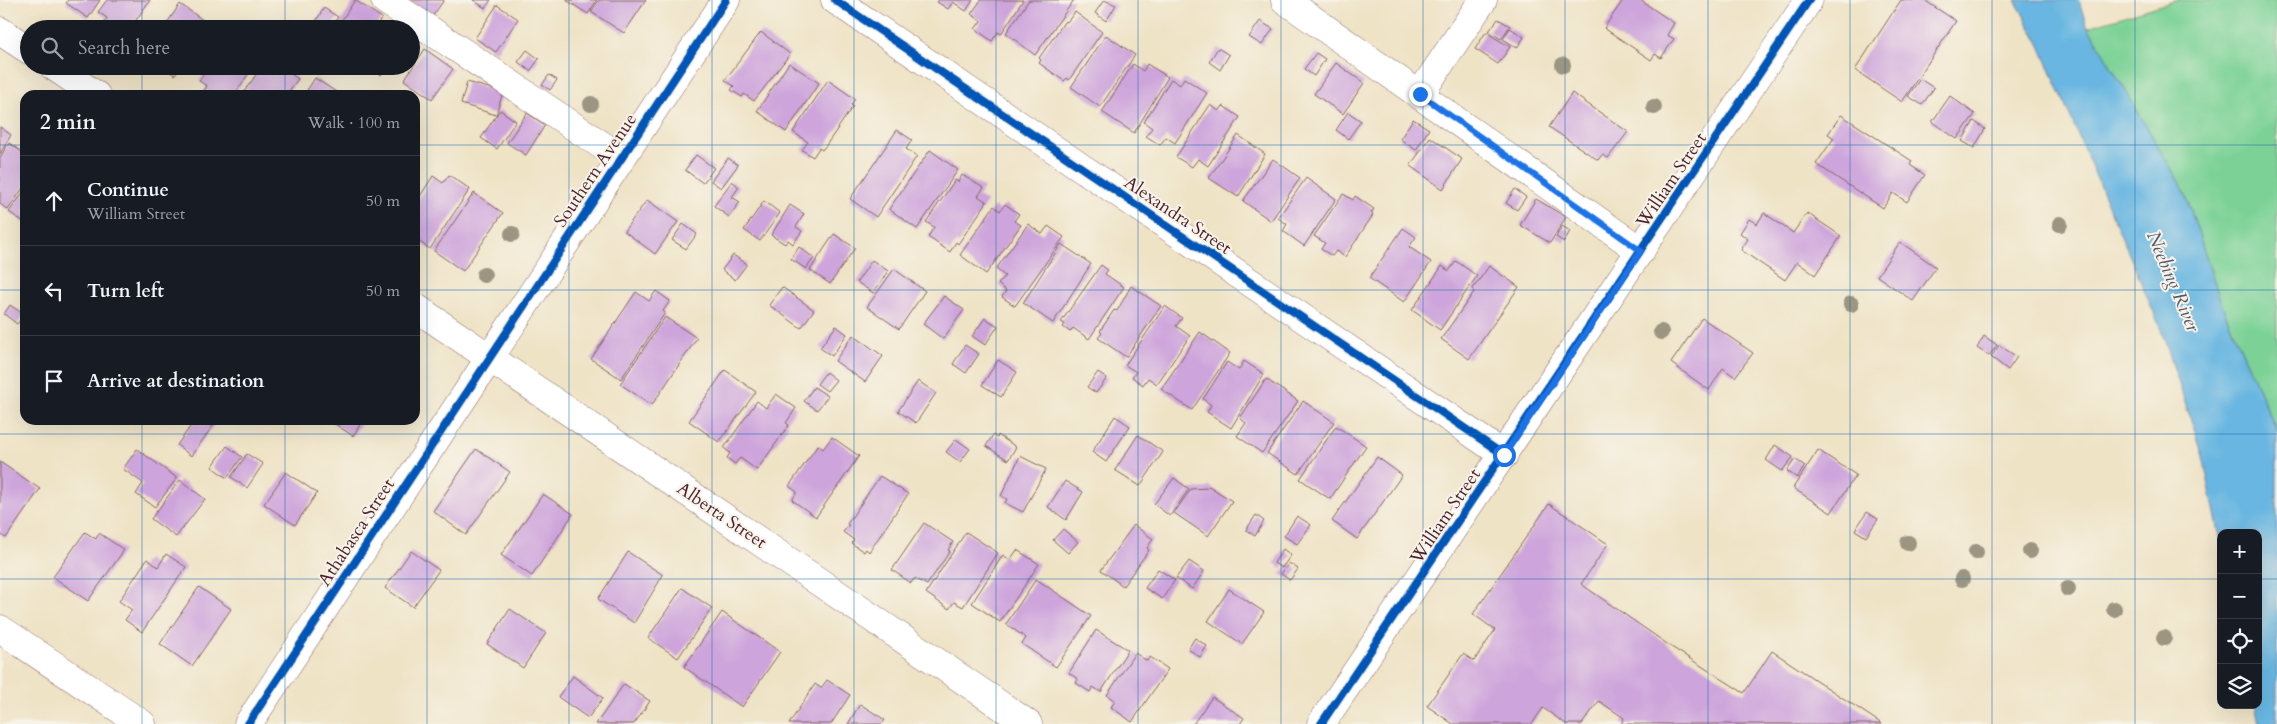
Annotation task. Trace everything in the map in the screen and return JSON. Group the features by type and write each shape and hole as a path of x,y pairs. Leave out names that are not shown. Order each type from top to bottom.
{"street":[{"path":"385,0 415,20"},
{"name":"Southern Avenue","path":"490,356 726,0"},
{"name":"Alexandra Street","path":"835,0 1504,455"},
{"path":"1285,0 1641,251"},
{"path":"1420,94 1483,0"},
{"name":"William Street","path":"1322,724 1809,0"},
{"path":"420,23 621,158"},
{"path":"0,31 20,44"},
{"path":"66,75 88,90"},
{"name":"Alberta Street","path":"420,310 490,356 1028,724"},
{"name":"Athabasca Street","path":"248,724 490,356"},
{"path":"0,629 142,724"}],"green space":[{"path":"2178,0 2277,0 2277,431 2222,306 2185,192 2088,27"}],"water":[{"name":"Neebing River","path":"2015,0 2078,0 2088,27 2185,192 2222,306 2277,431 2277,724 2259,724 2256,709 2262,709 2262,529 2218,529 2202,453 2160,327 2038,41"}],"building":[{"path":"68,0 100,0 88,18 66,3"},
{"path":"107,0 150,0 136,20 106,20 107,18 98,12"},
{"path":"355,0 382,18 381,20 342,20"},
{"path":"409,0 444,0 432,17"},
{"path":"473,0 491,0 485,8"},
{"path":"566,0 597,0 588,14"},
{"path":"599,0 646,0 624,33 591,12"},
{"path":"939,0 973,0 966,11 953,2 948,9 937,2"},
{"path":"981,0 1023,0 1001,34 998,32 992,41 975,29 981,21 971,14"},
{"path":"1029,0 1074,0 1035,55 1006,33"},
{"path":"1104,0 1116,5 1106,21 1095,13"},
{"path":"1623,0 1640,0 1674,23 1667,35 1674,39 1661,58 1655,54 1651,60 1604,28"},
{"path":"1901,0 1924,0 1956,21 1902,102 1855,70"},
{"path":"180,4 203,20 169,20"},
{"path":"497,5 518,19 496,52 475,38"},
{"path":"324,8 338,17 336,20 316,20"},
{"path":"1075,12 1102,32 1069,80 1067,78 1064,81 1039,63 1041,60 1039,58 1065,21 1067,22"},
{"path":"1498,19 1510,26 1501,39 1489,31"},
{"path":"1260,21 1273,29 1262,45 1249,37"},
{"path":"1510,28 1524,37 1517,48 1503,39"},
{"path":"761,32 790,54 754,101 744,94 742,97 731,90 734,86 725,80"},
{"path":"1486,32 1510,47 1498,64 1475,49"},
{"path":"1106,35 1135,55 1100,107 1071,87"},
{"path":"1218,48 1229,55 1220,70 1209,62"},
{"path":"425,49 453,69 432,99 404,80 407,75 420,75 420,56"},
{"path":"527,50 539,59 530,71 518,62"},
{"path":"1316,53 1325,59 1314,76 1304,69"},
{"path":"789,63 819,83 786,132 757,111"},
{"path":"1336,63 1364,83 1343,114 1314,94"},
{"path":"1133,64 1143,71 1147,64 1168,77 1134,133 1102,112"},
{"path":"203,75 248,75 237,90 204,90 207,86 199,81"},
{"path":"256,75 292,75 298,79 290,90 245,90"},
{"path":"549,75 557,80 550,90 542,85"},
{"path":"315,78 333,90 307,90"},
{"path":"1184,78 1207,93 1175,143 1166,137 1160,145 1146,136 1152,128 1144,122 1171,79 1180,85"},
{"path":"1920,79 1934,88 1922,105 1908,96"},
{"path":"828,80 855,99 851,105 853,106 827,144 822,150 819,148 813,157 802,150 808,142 793,132"},
{"path":"467,82 503,92 496,115 461,104"},
{"path":"1572,93 1628,132 1608,158 1602,155 1598,160 1549,127"},
{"path":"1950,96 1975,114 1957,139 1932,122"},
{"path":"1210,105 1219,111 1223,106 1240,117 1208,166 1198,159 1192,167 1176,157"},
{"path":"500,110 516,121 497,149 481,138"},
{"path":"1348,112 1361,121 1348,139 1336,130"},
{"path":"527,113 545,125 526,155 507,143"},
{"path":"1841,115 1912,161 1910,165 1925,175 1907,202 1893,193 1883,208 1816,164 1834,138 1828,134"},
{"path":"1413,119 1429,129 1416,150 1400,139"},
{"path":"1974,121 1985,129 1974,148 1962,141"},
{"path":"0,127 11,135 0,154"},
{"path":"897,130 912,140 906,149 917,156 876,217 850,199"},
{"path":"1238,135 1265,154 1238,197 1209,178"},
{"path":"1430,137 1462,159 1443,189 1410,166"},
{"path":"9,143 20,151 20,192 8,210 0,204 0,157"},
{"path":"930,150 958,170 917,229 889,209"},
{"path":"696,155 714,168 703,183 685,170"},
{"path":"728,158 738,165 721,188 711,181"},
{"path":"1273,159 1300,178 1271,221 1243,201"},
{"path":"449,175 470,189 430,249 420,242 420,196 433,176 443,183"},
{"path":"962,175 984,188 978,196 987,202 958,244 956,242 950,252 928,237 934,227 926,222 955,180 958,182"},
{"path":"1306,178 1336,199 1304,246 1283,231 1287,224 1278,218"},
{"path":"732,181 739,187 732,197 740,202 729,217 714,206"},
{"path":"1515,189 1526,197 1517,210 1506,203"},
{"path":"474,193 503,213 463,271 434,251"},
{"path":"1343,194 1353,200 1355,196 1374,209 1371,213 1373,215 1345,257 1336,251 1332,256 1321,249 1325,243 1314,236"},
{"path":"20,197 20,220 9,212"},
{"path":"1536,199 1566,217 1550,243 1520,225"},
{"path":"647,200 678,222 655,254 624,231"},
{"path":"764,201 780,213 760,241 744,230"},
{"path":"1005,204 1019,214 1014,221 1021,225 986,274 960,255 994,206 1000,211"},
{"path":"790,205 804,214 796,227 802,231 793,244 788,240 785,244 771,235"},
{"path":"1764,213 1793,233 1807,213 1841,236 1815,275 1797,262 1785,280 1741,250 1748,239 1740,233 1749,219 1757,224"},
{"path":"683,224 697,234 686,249 672,240"},
{"path":"1028,224 1042,234 1048,226 1064,237 1015,306 1002,297 1006,291 998,284 1005,276 996,269"},
{"path":"1562,226 1570,231 1564,242 1556,237"},
{"path":"1403,228 1416,237 1409,247 1431,262 1404,302 1369,278"},
{"path":"834,234 855,248 830,284 810,270"},
{"path":"1900,242 1936,267 1913,301 1877,276"},
{"path":"1061,244 1091,264 1053,323 1023,303"},
{"path":"799,247 814,258 806,269 791,259"},
{"path":"733,255 747,264 735,280 722,270"},
{"path":"872,260 888,271 873,293 857,282"},
{"path":"1456,261 1477,276 1440,330 1412,310 1442,266 1449,271"},
{"path":"1101,265 1108,270 1105,274 1124,287 1089,339 1073,328 1070,332 1063,327 1065,324 1061,322"},
{"path":"1489,266 1519,287 1469,359 1441,339 1474,292 1472,290"},
{"path":"894,269 925,291 899,329 867,307"},
{"path":"1131,286 1161,306 1126,357 1098,338 1102,333 1100,331 1114,310 1117,311"},
{"path":"782,287 814,310 801,328 769,305"},
{"path":"656,291 670,301 663,311 665,313 621,379 591,359 636,292 649,301"},
{"path":"944,296 964,310 943,339 923,324"},
{"path":"10,305 20,312 20,321 17,324 4,314"},
{"path":"1165,306 1182,318 1176,326 1190,336 1157,384 1148,378 1143,385 1132,377 1136,372 1125,365"},
{"path":"665,317 697,338 652,405 620,384"},
{"path":"985,318 998,326 985,345 972,336"},
{"path":"1702,318 1753,353 1735,377 1723,368 1709,390 1671,363"},
{"path":"836,326 847,334 832,356 820,348"},
{"path":"1200,332 1230,353 1192,410 1161,389"},
{"path":"853,335 883,356 865,382 835,361"},
{"path":"1984,336 1997,345 1989,356 1977,348"},
{"path":"965,345 979,354 966,373 953,364"},
{"path":"1999,345 2017,357 2008,370 1991,357"},
{"path":"998,360 1017,372 1001,397 982,385"},
{"path":"1244,361 1264,374 1231,428 1207,412 1211,405 1203,399 1227,362 1239,370"},
{"path":"725,370 756,392 719,442 689,421"},
{"path":"826,372 836,380 827,391 817,384"},
{"path":"1098,372 1107,378 1096,393 1087,387"},
{"path":"1266,379 1298,401 1262,453 1237,436 1246,423 1240,418"},
{"path":"918,381 936,393 916,423 898,411"},
{"path":"814,387 828,396 817,410 804,401"},
{"path":"776,394 796,408 786,423 789,425 757,470 740,458 735,464 727,458 730,453 724,448 757,401 766,408"},
{"path":"1303,401 1334,422 1298,474 1267,453"},
{"path":"1115,416 1130,426 1106,462 1092,452"},
{"path":"191,425 214,425 191,456 177,445"},
{"path":"336,425 360,425 353,436"},
{"path":"1336,426 1366,446 1330,499 1300,479"},
{"path":"993,435 997,438 998,435 1016,447 1008,460 986,446"},
{"path":"1138,435 1163,452 1140,486 1115,470"},
{"path":"832,437 859,456 816,517 792,500 797,492 789,486 818,445 823,449"},
{"path":"956,439 970,449 960,462 946,452"},
{"path":"1775,445 1793,457 1782,471 1766,460"},
{"path":"227,446 242,457 227,478 212,467"},
{"path":"137,449 177,478 155,507 136,494 143,483 123,469"},
{"path":"476,449 510,472 466,535 433,511"},
{"path":"1818,450 1856,475 1831,513 1793,488"},
{"path":"247,454 263,464 247,488 231,477"},
{"path":"1020,456 1046,469 1023,512 1005,503 1007,499 1001,496"},
{"path":"1377,457 1402,475 1357,539 1332,521"},
{"path":"1795,459 1805,466 1797,478 1787,471"},
{"path":"0,462 40,489 6,538 0,534"},
{"path":"286,472 317,493 295,525 264,504"},
{"path":"880,476 908,494 869,552 866,549 864,552 851,543 854,540 843,532"},
{"path":"1174,478 1189,489 1170,516 1154,504"},
{"path":"180,480 205,499 176,537 151,519"},
{"path":"1065,481 1083,492 1066,520 1048,507"},
{"path":"1209,486 1232,501 1208,536 1174,513 1191,489 1207,488"},
{"path":"543,494 573,514 532,576 501,555"},
{"path":"1549,504 1608,544 1581,584 1673,648 1744,693 1772,651 1882,724 1621,724 1624,718 1599,701 1582,724 1566,724 1543,708 1532,724 1453,724 1427,706 1463,654 1474,661 1495,630 1473,614"},
{"path":"1867,512 1878,519 1866,537 1855,530"},
{"path":"1256,515 1264,521 1255,536 1246,530"},
{"path":"1297,516 1311,525 1297,544 1284,536"},
{"path":"924,523 953,542 948,550 950,551 927,585 915,578 911,583 892,570"},
{"path":"1134,525 1153,539 1147,548 1149,550 1123,586 1101,570"},
{"path":"1063,529 1078,542 1068,553 1053,540"},
{"path":"85,532 96,539 99,533 124,550 88,601 53,577"},
{"path":"966,532 998,553 963,607 954,602 949,609 926,593"},
{"path":"1283,549 1291,555 1282,568 1274,563"},
{"path":"1017,550 1039,564 1000,622 972,603 1003,555 1010,560"},
{"path":"411,551 439,570 413,607 385,588"},
{"path":"628,552 663,575 634,623 598,599"},
{"path":"166,554 186,567 142,632 125,620 132,610 119,601 147,559 158,567"},
{"path":"1189,561 1204,571 1192,589 1176,578"},
{"path":"1289,563 1298,569 1290,580 1281,574"},
{"path":"1158,569 1175,580 1162,599 1145,588"},
{"path":"1036,579 1091,616 1056,667 1022,644 1026,638 1006,624"},
{"path":"199,587 231,609 192,666 160,644"},
{"path":"682,588 712,608 678,658 648,638"},
{"path":"1229,589 1264,612 1242,644 1208,621"},
{"path":"510,609 546,633 523,668 487,644"},
{"path":"722,612 780,652 742,707 684,667"},
{"path":"1096,630 1128,650 1101,692 1093,687 1090,692 1076,683 1078,679 1069,673"},
{"path":"1195,638 1207,646 1200,657 1188,649"},
{"path":"1135,653 1147,661 1150,657 1168,669 1132,722 1111,707 1115,701 1107,695"},
{"path":"573,676 603,698 588,718 558,697"},
{"path":"827,680 850,695 831,724 789,724 815,684 821,688"},
{"path":"624,684 650,701 634,724 596,724"},
{"path":"1212,697 1244,718 1240,724 1193,724"},
{"path":"860,704 885,720 882,724 848,724"}],"cycle path":[{"path":"248,724 726,0"},
{"path":"835,0 1504,455"},
{"path":"1321,724 1809,0"}],"route":[{"path":"1420,94 1641,251 1504,455"}]}
